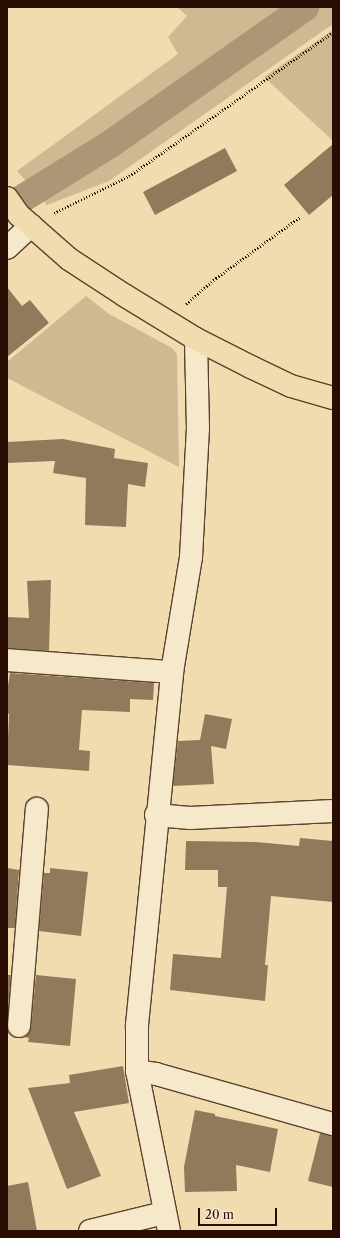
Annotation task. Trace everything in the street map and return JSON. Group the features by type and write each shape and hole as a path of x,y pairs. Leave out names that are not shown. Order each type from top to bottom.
{"main road":[{"path":"19,213 69,259 196,339 291,386 333,398"}],"street":[{"path":"7,248 19,213"},
{"path":"90,1231 166,1222 137,1071 137,1024 156,815 172,672 191,557 198,429 196,339"},
{"path":"7,660 172,672"},
{"path":"19,1026 38,809"},
{"path":"156,815 190,818 333,811"},
{"path":"137,1071 164,1076 333,1124"}],"path":[{"path":"19,213 129,176 333,32"},
{"path":"171,324 188,301 300,217"}],"shaded area":[{"path":"177,7 333,7 333,24 109,181 47,205 17,171 178,54 168,37 187,16"},
{"path":"333,30 333,141 264,77"},
{"path":"86,296 109,314 172,348 177,354 179,467 7,378 7,362"}],"building":[{"path":"333,144 333,195 309,215 284,185"},
{"path":"225,148 237,171 155,215 143,192"},
{"path":"7,287 22,306 30,300 49,323 7,357"},
{"path":"63,439 115,449 114,458 148,463 145,487 128,484 126,527 85,525 86,478 53,473 55,461 7,463 7,442"},
{"path":"51,580 49,651 7,648 7,617 29,618 27,581"},
{"path":"10,673 154,683 153,700 130,699 130,712 82,710 79,750 90,751 89,771 7,765 9,714 7,713 7,692"},
{"path":"205,714 232,719 226,749 211,746 214,784 173,786 178,741 200,740"},
{"path":"300,838 333,841 333,902 271,896 265,965 268,965 265,1001 170,990 173,954 221,958 227,887 218,887 218,870 185,870 186,841 256,842 299,846"},
{"path":"7,868 19,870 15,928 7,928"},
{"path":"50,868 88,872 81,936 39,931 44,873 50,873"},
{"path":"7,975 11,975 7,1019"},
{"path":"36,975 76,979 70,1046 28,1042 29,1038 24,1037 31,1027"},
{"path":"123,1066 129,1103 74,1112 101,1176 67,1189 28,1088 70,1083 69,1075"},
{"path":"195,1110 215,1114 215,1116 278,1129 270,1172 236,1165 237,1191 185,1192 184,1167"},
{"path":"320,1133 333,1136 333,1187 308,1181"},
{"path":"28,1182 37,1231 7,1231 7,1186"}],"waterway":[{"path":"7,208 109,145 305,7"}]}
